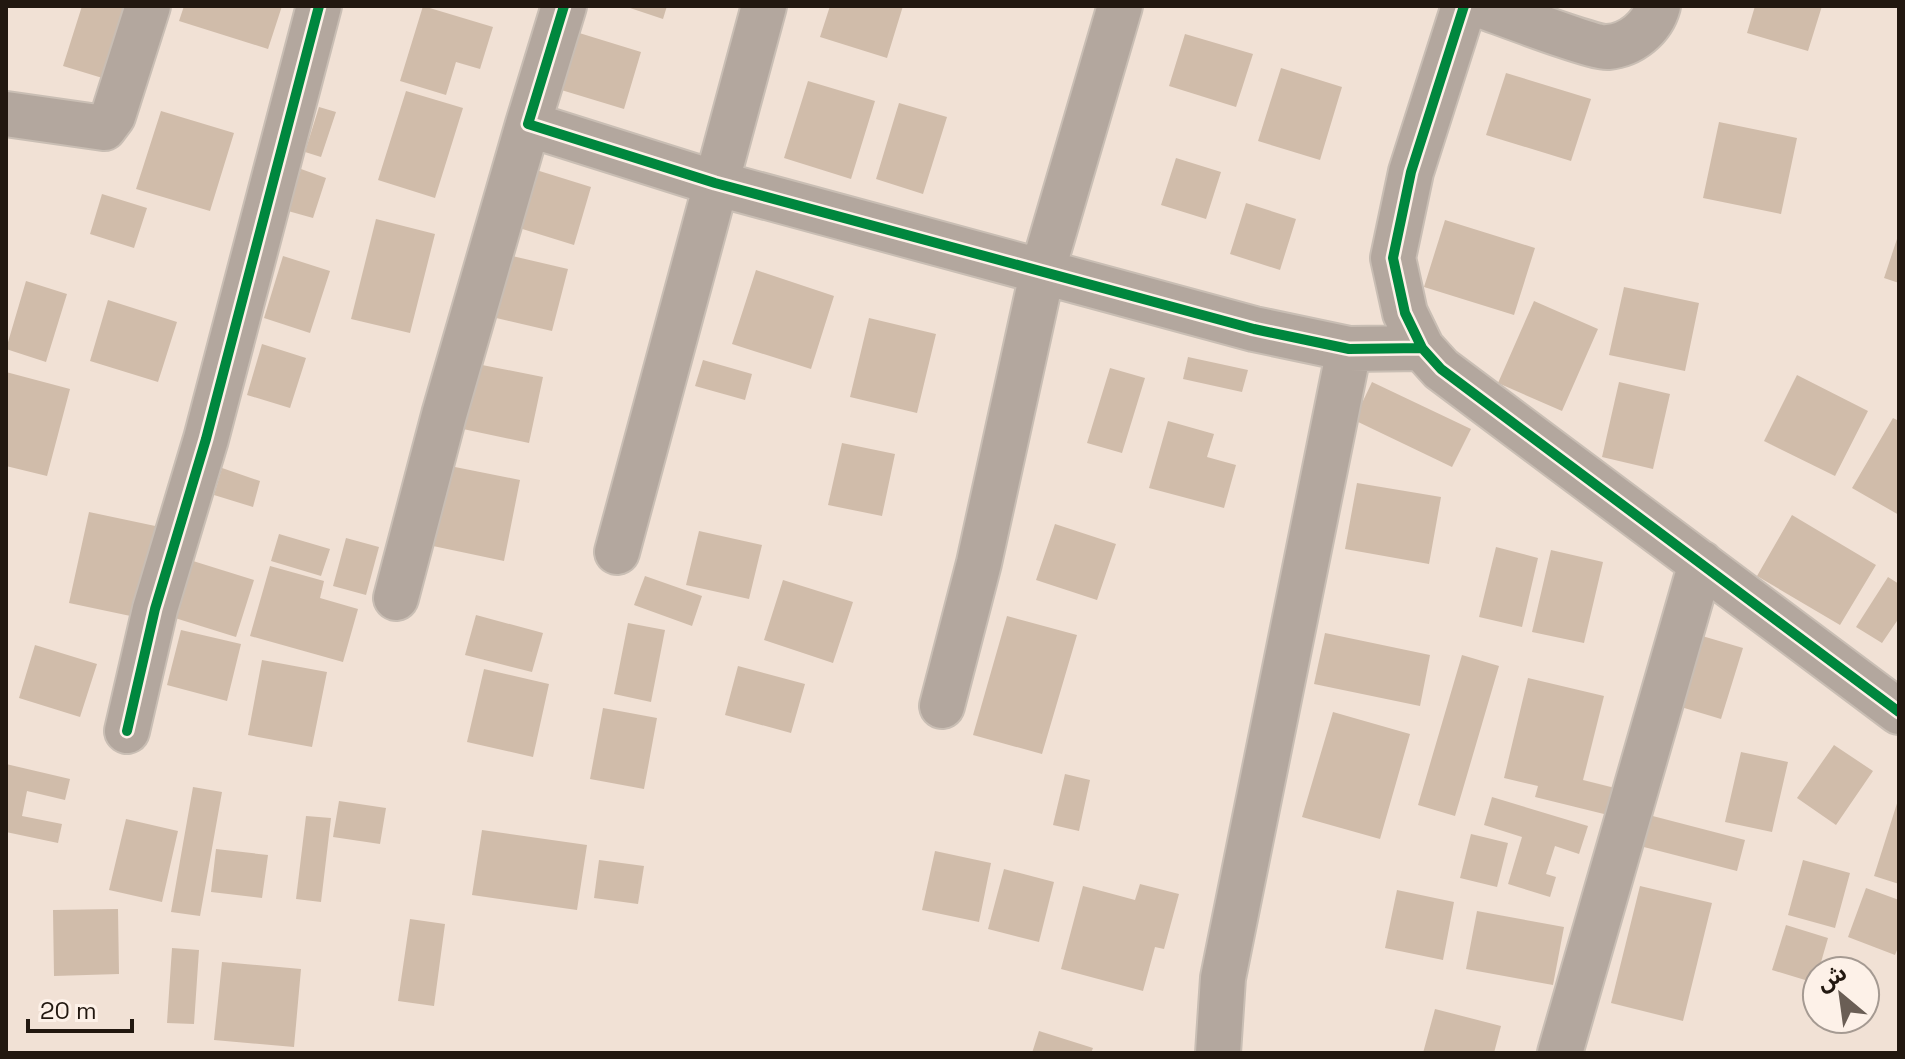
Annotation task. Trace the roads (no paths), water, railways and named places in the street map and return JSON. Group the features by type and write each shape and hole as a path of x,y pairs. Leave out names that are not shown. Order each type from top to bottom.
{"street":[{"path":"6,114 104,128 113,116 148,6"},
{"path":"127,731 155,609 206,439 319,6"},
{"path":"396,598 444,415 564,6"},
{"path":"617,552 764,6"},
{"path":"942,706 979,563 1043,269 1120,6"},
{"path":"1464,6 1411,172 1393,258 1405,313 1422,348 1441,369 1899,712"},
{"path":"1482,6 1606,48 1634,38 1654,19 1658,6"},
{"path":"528,124 715,183 1043,269 1254,329 1349,349 1422,348"},
{"path":"1218,1053 1223,978 1349,349"},
{"path":"1560,1053 1701,563"}]}
